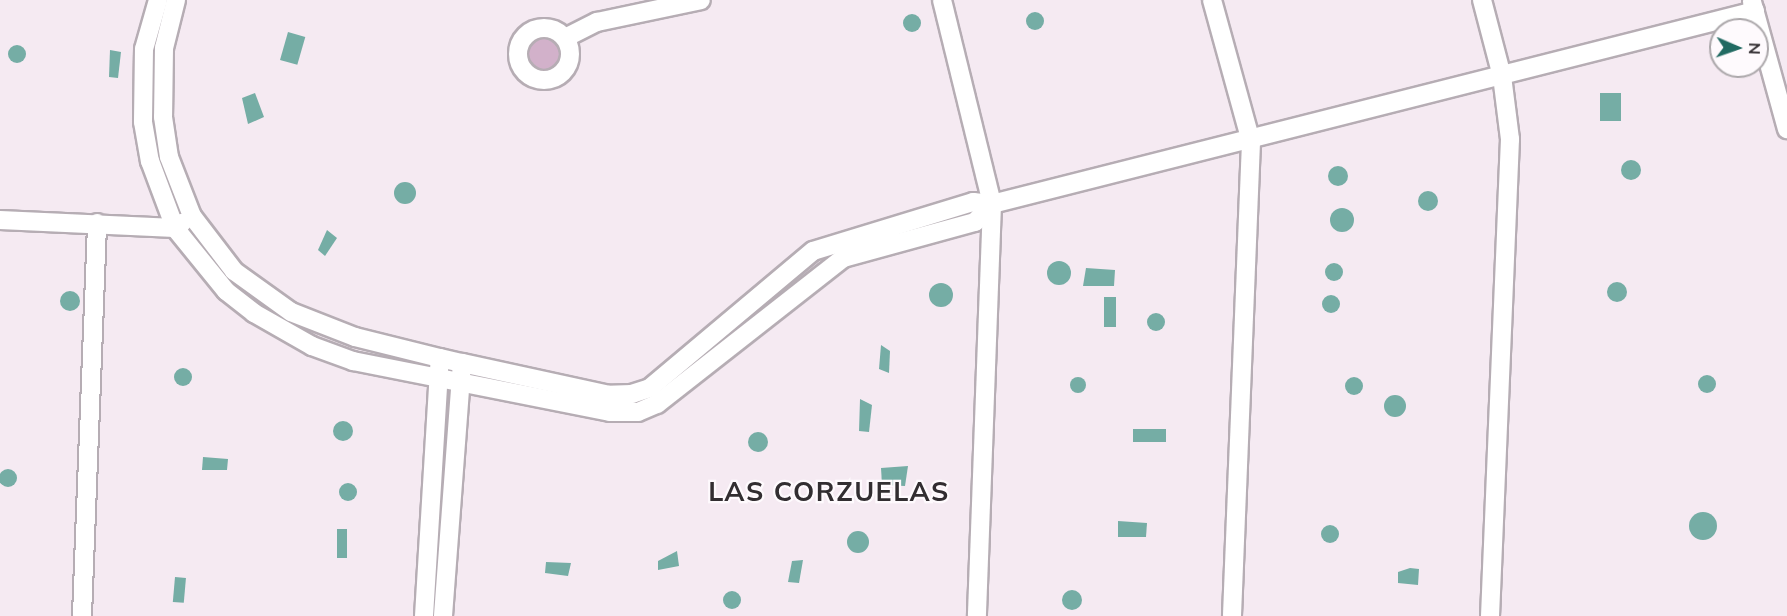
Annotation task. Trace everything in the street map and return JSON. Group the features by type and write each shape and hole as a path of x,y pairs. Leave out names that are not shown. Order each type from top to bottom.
{"street":[{"path":"158,0 141,85 150,161 164,208 175,228 226,291 282,331 353,361 610,412 638,412 657,405 834,263 975,222 993,204"},
{"path":"176,0 161,81 169,156 182,197 192,216 234,272 291,312 355,337 609,395 632,394 650,387 813,251 973,202 993,204 1251,142 1502,76 1753,6 1787,129"},
{"path":"565,38 597,22 701,0"},
{"path":"942,0 993,204 977,616"},
{"path":"1212,0 1251,142 1232,616"},
{"path":"1482,0 1502,76 1510,139 1490,616"},
{"path":"150,223 164,208 182,197"},
{"path":"0,220 150,223 175,228 192,216"},
{"path":"82,616 97,223"},
{"path":"424,616 440,358"},
{"path":"443,616 458,383 462,363"}],"shaded area":[{"path":"1035,12 1041,15 1044,21 1041,27 1035,30 1029,27 1026,21 1029,15"},
{"path":"912,14 920,19 921,23 916,31 912,32 904,27 903,23 908,15"},
{"path":"288,32 305,37 297,65 280,60"},
{"path":"543,37 556,42 561,55 556,68 543,73 530,68 525,55 530,42"},
{"path":"17,45 23,48 26,54 23,60 17,63 11,60 8,54 11,48"},
{"path":"110,50 121,52 118,78 109,77"},
{"path":"255,93 264,117 248,124 242,98"},
{"path":"1600,93 1621,93 1621,121 1600,121"},
{"path":"1631,160 1638,163 1641,170 1638,177 1631,180 1624,177 1621,170 1624,163"},
{"path":"1338,166 1345,169 1348,176 1345,183 1338,186 1331,183 1328,176 1331,169"},
{"path":"405,182 415,189 416,193 409,203 405,204 395,197 394,193 401,183"},
{"path":"1428,191 1435,194 1438,201 1435,208 1428,211 1421,208 1418,201 1421,194"},
{"path":"1342,208 1350,212 1354,220 1350,228 1342,232 1334,228 1330,220 1334,212"},
{"path":"327,230 337,238 325,256 318,250"},
{"path":"1059,261 1068,264 1071,273 1068,282 1059,285 1050,282 1047,273 1050,264"},
{"path":"1334,263 1340,266 1343,272 1340,278 1334,281 1328,278 1325,272 1328,266"},
{"path":"1086,268 1115,270 1114,286 1083,286"},
{"path":"1617,282 1624,285 1627,292 1624,299 1617,302 1610,299 1607,292 1610,285"},
{"path":"941,283 946,284 952,290 952,300 946,306 941,307 936,306 930,300 929,295 930,290 936,284"},
{"path":"70,291 77,294 80,301 77,308 70,311 63,308 60,301 63,294"},
{"path":"1327,295 1335,295 1340,300 1338,311 1327,313 1322,308 1322,300"},
{"path":"1104,297 1116,297 1116,327 1104,327"},
{"path":"1156,313 1162,316 1165,322 1162,328 1156,331 1150,328 1147,322 1150,316"},
{"path":"881,345 890,351 889,373 879,369"},
{"path":"179,368 187,368 192,373 190,384 179,386 174,381 174,373"},
{"path":"1707,375 1713,378 1716,384 1713,390 1707,393 1701,390 1698,384 1701,378"},
{"path":"1075,377 1081,377 1086,385 1084,391 1075,393 1070,388 1070,382"},
{"path":"1354,377 1360,380 1363,386 1360,392 1354,395 1348,392 1345,386 1348,380"},
{"path":"1395,395 1403,398 1406,406 1403,414 1395,417 1387,414 1384,406 1387,398"},
{"path":"860,399 872,405 869,432 859,431"},
{"path":"343,421 350,424 353,431 350,438 343,441 336,438 333,431 336,424"},
{"path":"1133,429 1166,429 1166,442 1133,442"},
{"path":"758,432 765,435 768,442 765,449 758,452 751,449 748,442 751,435"},
{"path":"203,457 228,459 227,470 202,470"},
{"path":"908,466 905,486 882,485 881,468"},
{"path":"4,469 12,469 17,474 15,485 4,487 -1,482 -1,474"},
{"path":"348,483 354,486 357,492 354,498 348,501 342,498 339,492 342,486"},
{"path":"1703,512 1713,516 1717,526 1713,536 1703,540 1693,536 1689,526 1693,516"},
{"path":"1118,521 1147,523 1146,537 1118,537"},
{"path":"1330,525 1336,528 1339,534 1336,540 1330,543 1324,540 1321,534 1324,528"},
{"path":"337,529 347,529 347,558 337,558"},
{"path":"858,531 866,534 869,542 866,550 858,553 850,550 847,542 850,534"},
{"path":"677,551 679,566 658,570 658,561"},
{"path":"803,560 799,583 788,582 792,561"},
{"path":"546,562 571,563 568,576 545,573"},
{"path":"1410,568 1419,569 1418,585 1398,583 1398,572"},
{"path":"175,577 186,578 184,603 173,602"},
{"path":"1072,590 1079,593 1082,600 1079,607 1072,610 1065,607 1062,600 1065,593"},
{"path":"732,591 738,594 741,600 738,606 732,609 726,606 723,600 726,594"}],"district":[{"name":"LAS CORZUELAS","path":"829,492"}]}
